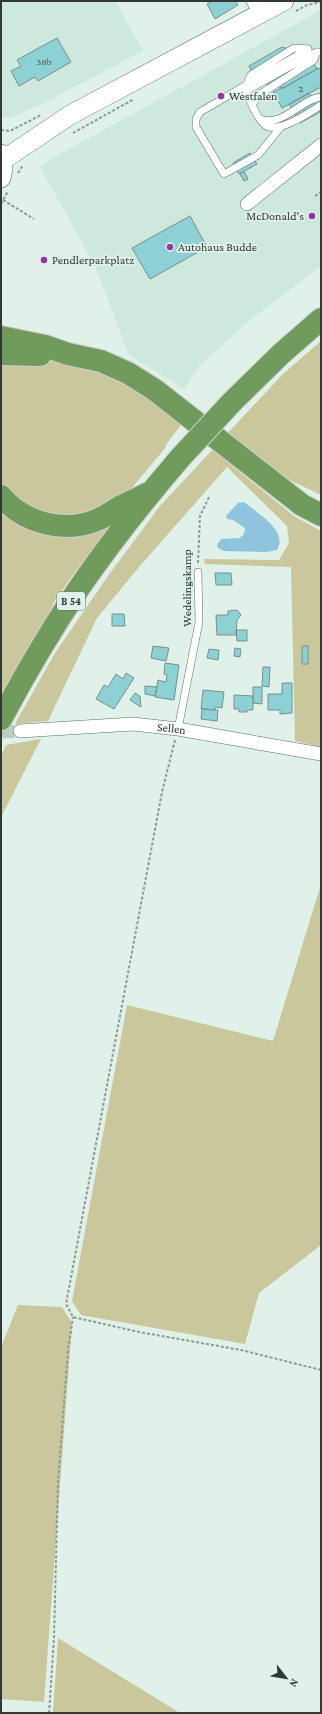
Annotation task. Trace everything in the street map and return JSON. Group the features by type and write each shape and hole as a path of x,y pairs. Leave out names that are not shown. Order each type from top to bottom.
{"highway":[{"name":"B 54","path":"1,719 44,643 76,593 112,542 152,491 180,458 232,402 281,354 321,319"},
{"path":"281,354 321,331"},
{"path":"1,337 45,346 68,354 101,361 119,368 155,390 302,505 321,515"},
{"path":"1,354 68,354"},
{"path":"262,473 321,501"},
{"path":"1,496 14,508 36,521 55,526 78,526 100,519 152,491"}],"main road":[{"path":"2,159 70,115 256,8 284,1"}],"street":[{"path":"247,204 321,145"},
{"name":"Sellen","path":"20,731 133,724 178,729 321,754"}],"lane":[{"path":"280,128 270,128 260,120 252,105 246,88 251,75 294,48 308,49 318,52"},
{"path":"318,52 200,112 196,119 196,127 224,174 258,155 280,128 321,105"},
{"path":"252,105 259,95 314,60 318,52"},
{"path":"260,120 275,120 313,99 321,97"},
{"name":"Wedelingskamp","path":"178,729 199,622 198,572"}],"path":[{"path":"315,196 321,192"},
{"path":"3,200 34,219"},
{"name":"Wedelingskamp","path":"198,572 200,516 210,495"},
{"path":"49,1713 54,1638 58,1482 68,1351 73,1317 66,1304 162,792 178,729"},
{"path":"73,1317 139,1332 241,1350 321,1370"}],"shaded area":[{"path":"1,1 115,1 143,51 44,103 10,118 1,117"},
{"path":"321,10 321,266 249,321 198,367 184,389 129,355 95,266 40,167 55,157"},
{"path":"321,341 321,495 279,475 225,436 283,374"},
{"path":"26,359 54,360 109,372 183,422 165,446 166,447 131,489 94,515 39,515 1,486 1,361"},
{"path":"214,448 230,464 294,516 321,531 321,747 295,741 291,567 205,564 204,559 279,560 289,543 287,526 227,467 139,567 97,618 48,721 15,724 55,653 108,576 160,506"},
{"path":"1,505 12,514 120,518 75,572 55,600 43,626 1,702"},
{"path":"41,739 1,817 1,756 6,745"},
{"path":"321,884 321,1245 259,1293 245,1344 81,1315 72,1301 127,1005 273,1041"},
{"path":"18,1305 62,1307 72,1323 44,1702 1,1699 1,1347"},
{"path":"58,1638 180,1713 53,1713"}],"water":[{"path":"244,502 270,523 275,529 279,536 280,543 277,550 267,552 224,551 218,548 217,545 221,539 240,538 244,534 245,528 233,520 227,519 226,516 238,503"}],"building":[{"path":"213,1 235,1 238,5 215,19 207,4"},
{"path":"57,38 71,62 38,81 35,77 19,86 11,71 21,66 17,60"},
{"path":"282,47 309,55 317,69 283,88 257,81 249,66"},
{"path":"316,68 321,69 321,88 282,108 273,92 317,69"},
{"path":"309,93 320,112 300,123 289,104"},
{"path":"250,153 257,164 239,174 233,163"},
{"path":"244,171 248,179 244,181 240,174"},
{"name":"Autohaus Budde","path":"190,216 207,247 150,279 132,248"},
{"path":"215,573 231,573 232,585 216,585"},
{"path":"237,610 241,615 237,620 236,635 217,635 216,615 228,615 228,611"},
{"path":"112,614 124,614 125,626 112,626"},
{"path":"236,630 247,630 247,641 237,641"},
{"path":"153,646 169,648 166,661 151,658"},
{"path":"302,646 308,646 308,664 302,664"},
{"path":"235,648 241,649 240,657 234,656"},
{"path":"209,649 219,650 218,660 207,658"},
{"path":"165,663 179,665 174,700 155,697 158,680 166,682 167,675 164,674"},
{"path":"263,667 270,667 269,687 262,686"},
{"path":"126,673 134,678 114,709 96,699 104,685 108,687 116,674 123,679"},
{"path":"282,683 292,683 292,713 280,714 280,710 268,710 268,694 282,694"},
{"path":"145,686 157,687 155,696 145,694"},
{"path":"253,687 262,687 262,704 253,703"},
{"path":"203,690 224,692 222,708 215,707 215,710 201,709"},
{"path":"135,693 140,696 141,707 130,700"},
{"path":"234,695 253,696 253,710 239,712 239,709 234,709"},
{"path":"202,709 218,710 217,721 201,719"}],"tunnel":[{"path":"1,732 20,731"}],"place":[{"name":"Westfalen","path":"221,96"},
{"name":"McDonald's","path":"312,216"},
{"name":"Autohaus Budde","path":"170,247"},
{"name":"Pendlerparkplatz","path":"44,260"}]}
